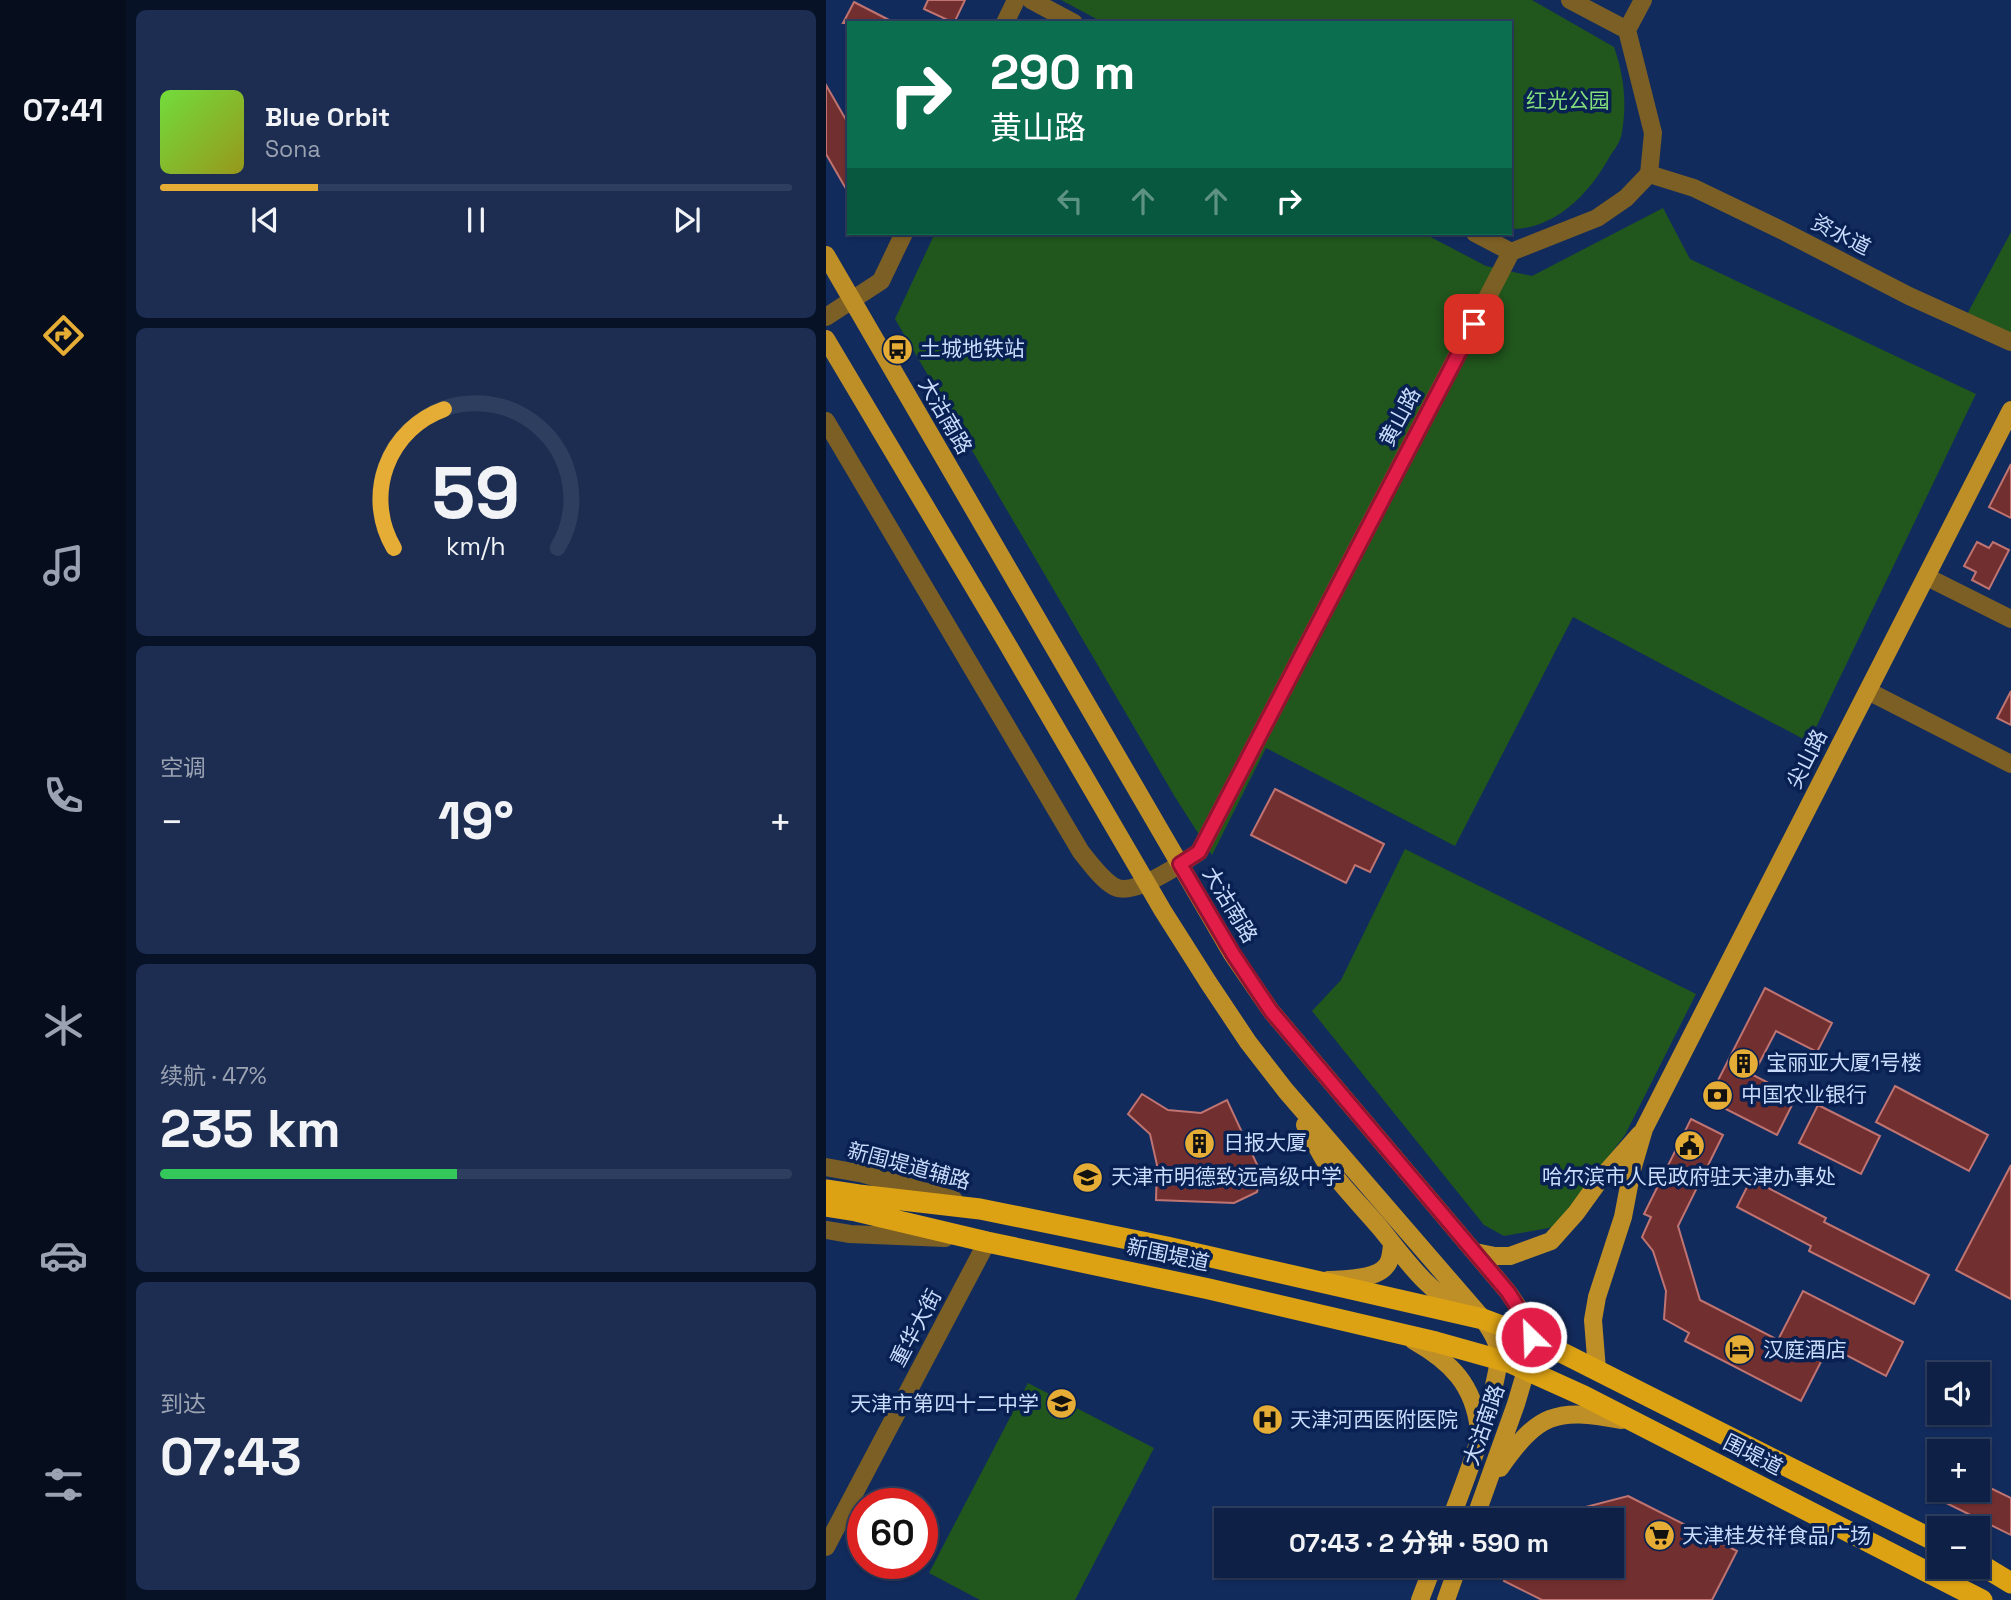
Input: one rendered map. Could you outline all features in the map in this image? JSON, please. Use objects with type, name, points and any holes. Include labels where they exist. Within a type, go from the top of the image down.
[{"type":"highway","name":"新围堤道","points":[[826,1190],[857,1203],[981,1240],[1209,1289],[1499,1360]]},
{"type":"highway","name":"新围堤道","points":[[826,1206],[857,1203],[980,1209],[1167,1247],[1483,1319]]},
{"type":"highway","name":"围堤道","points":[[1483,1319],[1531,1337],[1927,1537]]},
{"type":"highway","name":"围堤道","points":[[1499,1360],[1526,1370],[1635,1422],[1982,1600]]},
{"type":"highway","points":[[1990,1570],[2011,1583]]},
{"type":"main road","name":"大沽南路","points":[[826,255],[1238,963],[1271,1011],[1475,1251],[1520,1310],[1531,1337],[1526,1370],[1479,1508]]},
{"type":"main road","name":"大沽南路","points":[[826,339],[1146,882],[1248,1042],[1286,1091],[1483,1319],[1495,1338],[1499,1360],[1480,1441],[1455,1508]]},
{"type":"main road","name":"尖山路","points":[[1597,1370],[1593,1320],[1597,1297],[1623,1217],[1632,1170],[1644,1129],[2011,410]]},
{"type":"main road","points":[[1286,1091],[1333,1174],[1392,1245],[1431,1288],[1449,1303],[1483,1319]]},
{"type":"main road","name":"尖山路","points":[[1475,1251],[1494,1256],[1510,1256],[1551,1241],[1644,1129]]},
{"type":"main road","points":[[1314,1281],[1375,1274],[1386,1267],[1392,1245]]},
{"type":"main road","points":[[1405,1335],[1435,1353],[1458,1374],[1475,1407],[1480,1441]]},
{"type":"main road","points":[[1487,1485],[1528,1432],[1552,1418],[1575,1413],[1635,1422]]},
{"type":"main road","points":[[1420,1600],[1428,1578]]},
{"type":"main road","points":[[1446,1600],[1454,1578]]},
{"type":"street","points":[[1006,21],[1016,0]]},
{"type":"street","points":[[1031,0],[1070,21]]},
{"type":"street","points":[[1570,0],[1627,30]]},
{"type":"street","points":[[1479,235],[1511,252],[1597,218],[1626,198],[1648,174],[1653,134],[1627,30],[1643,0]]},
{"type":"street","name":"资水道","points":[[1648,174],[1694,188],[1909,296],[2011,342]]},
{"type":"street","points":[[826,317],[881,281],[903,235]]},
{"type":"street","name":"黄山路","points":[[1146,882],[1199,852],[1511,252]]},
{"type":"street","points":[[826,421],[1081,852],[1114,886],[1124,890],[1146,882]]},
{"type":"street","points":[[1927,577],[2011,619]]},
{"type":"street","points":[[1868,691],[2011,764]]},
{"type":"street","name":"新围堤道辅路","points":[[826,1167],[886,1180],[980,1209]]},
{"type":"street","points":[[826,1230],[850,1234],[981,1240]]},
{"type":"street","name":"重华大街","points":[[826,1547],[981,1240]]},
{"type":"green space","name":"红光公园","points":[[1061,0],[1532,0],[1614,47],[1624,89],[1621,135],[1602,170],[1569,207],[1542,223],[1512,229],[1512,21],[1100,21]]},
{"type":"green space","points":[[1663,208],[1690,259],[1976,394],[1809,742],[1573,617],[1455,846],[1266,748],[1212,855],[1175,797],[895,319],[934,235],[1427,235],[1486,266],[1532,276]]},
{"type":"green space","points":[[2011,232],[2011,338],[1965,318]]},
{"type":"green space","points":[[1405,849],[1696,994],[1625,1135],[1554,1227],[1504,1236],[1484,1225],[1312,1011],[1341,980]]},
{"type":"green space","points":[[1028,1383],[1154,1448],[1075,1600],[980,1600],[938,1578],[938,1556]]},
{"type":"building","points":[[928,0],[965,0],[955,21],[924,9]]},
{"type":"building","points":[[854,2],[891,21],[847,21],[843,23]]},
{"type":"building","points":[[826,85],[847,122],[847,191],[826,154]]},
{"type":"building","points":[[2011,464],[2011,518],[1989,507]]},
{"type":"building","points":[[1977,542],[1989,548],[1993,542],[2009,550],[1989,589],[1972,580],[1976,572],[1964,566]]},
{"type":"building","points":[[2011,691],[2011,725],[1997,718]]},
{"type":"building","points":[[1275,789],[1384,844],[1370,872],[1355,865],[1346,883],[1251,835]]},
{"type":"building","name":"宝丽亚大厦1号楼","points":[[1765,988],[1832,1023],[1817,1052],[1776,1031],[1753,1075],[1796,1097],[1777,1135],[1708,1100]]},
{"type":"building","points":[[1895,1086],[1988,1135],[1969,1171],[1876,1122]]},
{"type":"building","name":"日报大厦","points":[[1142,1094],[1168,1110],[1201,1113],[1227,1100],[1261,1173],[1257,1192],[1234,1203],[1156,1200],[1157,1165],[1150,1134],[1128,1114]]},
{"type":"building","points":[[1818,1105],[1880,1136],[1861,1174],[1799,1143]]},
{"type":"building","points":[[1691,1119],[1723,1135],[1678,1226],[1700,1300],[1778,1340],[1803,1291],[1903,1342],[1886,1376],[1829,1346],[1801,1401],[1685,1341],[1689,1333],[1664,1319],[1666,1291],[1653,1251],[1642,1237],[1651,1217],[1644,1214]]},
{"type":"building","points":[[2011,1165],[2011,1299],[1956,1270]]},
{"type":"building","points":[[1751,1179],[1826,1218],[1824,1222],[1929,1275],[1914,1304],[1809,1251],[1811,1246],[1737,1207]]},
{"type":"building","points":[[1990,1488],[2011,1498],[2011,1535],[1990,1525],[1990,1516],[1972,1516],[1944,1502],[1990,1502]]},
{"type":"building","name":"天津桂发祥食品广场","points":[[1628,1496],[1737,1551],[1712,1600],[1542,1600],[1504,1581],[1505,1578],[1624,1578],[1624,1508],[1582,1508]]},
{"type":"place","name":"土城地铁站","points":[[897,349]]},
{"type":"place","name":"宝丽亚大厦1号楼","points":[[1743,1063]]},
{"type":"place","name":"中国农业银行","points":[[1718,1095]]},
{"type":"place","name":"日报大厦","points":[[1200,1143]]},
{"type":"place","name":"哈尔滨市人民政府驻天津办事处","points":[[1689,1145]]},
{"type":"place","name":"天津市明德致远高级中学","points":[[1088,1177]]},
{"type":"place","name":"汉庭酒店","points":[[1740,1350]]},
{"type":"place","name":"天津市第四十二中学","points":[[1062,1404]]},
{"type":"place","name":"天津河西医附医院","points":[[1267,1420]]},
{"type":"place","name":"天津桂发祥食品广场","points":[[1659,1536]]},
{"type":"route","points":[[1474,324],[1199,852],[1180,864],[1250,982],[1271,1011],[1508,1292],[1525,1319],[1531,1337]]}]
